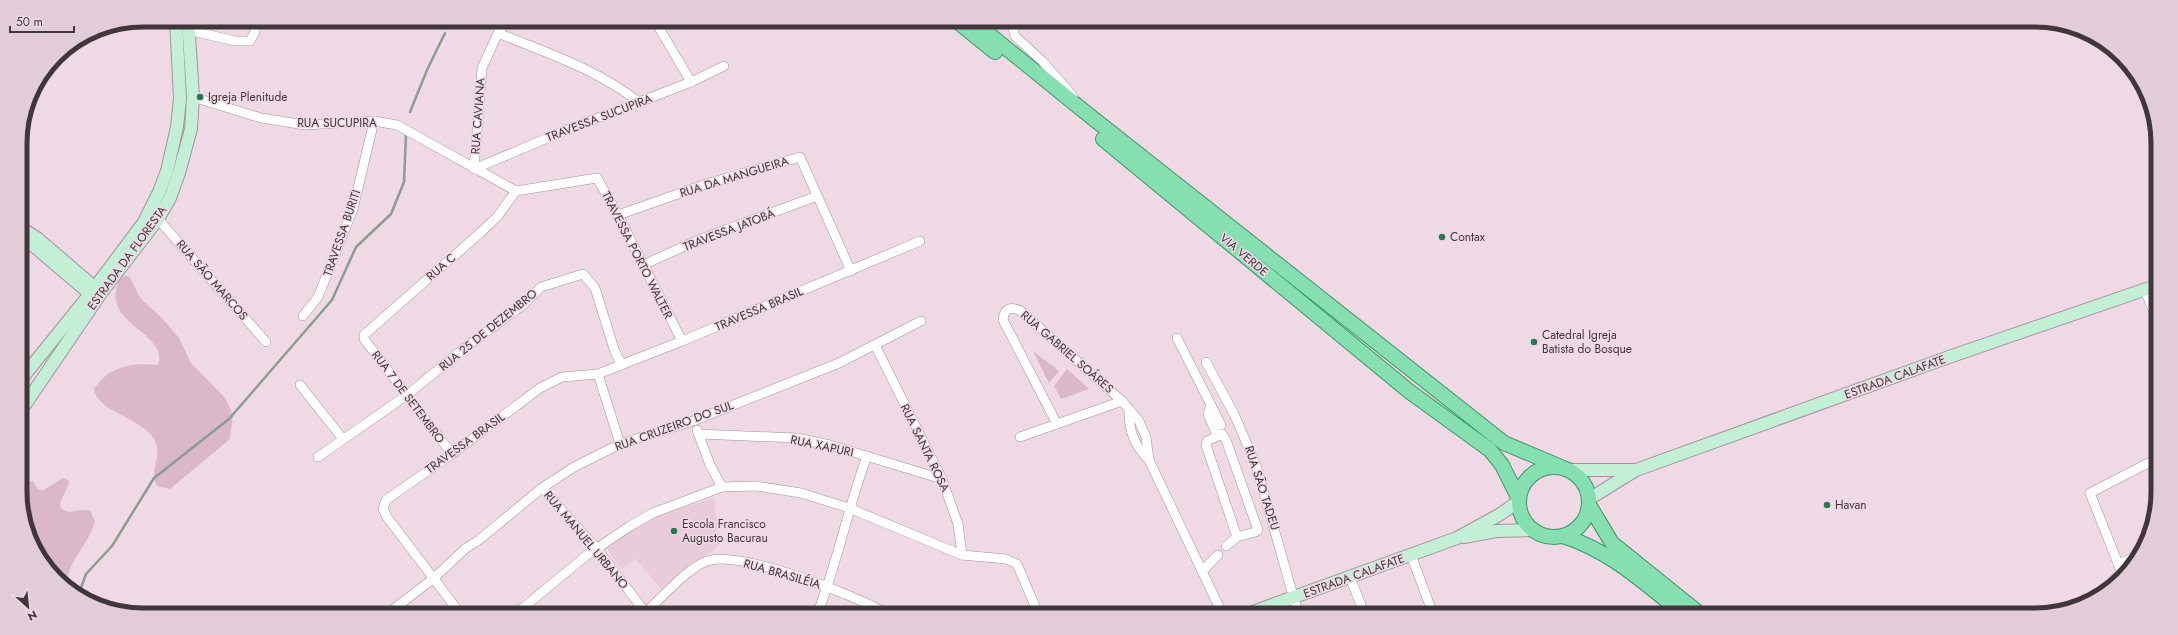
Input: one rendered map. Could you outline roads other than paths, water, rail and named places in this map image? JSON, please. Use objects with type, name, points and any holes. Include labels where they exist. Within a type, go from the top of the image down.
[{"type":"main road","name":"VIA VERDE","points":[[964,27],[1080,120],[1410,392],[1490,450],[1502,465],[1518,499]]},
{"type":"main road","name":"VIA VERDE","points":[[980,27],[1085,112],[1504,443],[1565,469]]},
{"type":"main road","points":[[1676,608],[1625,562],[1606,535],[1589,502],[1583,482],[1565,469],[1549,467],[1538,470],[1528,477],[1522,486],[1518,499],[1522,517],[1532,530],[1547,536],[1563,536],[1625,562],[1691,608]]},
{"type":"main road","points":[[1563,536],[1573,531],[1581,524],[1586,515],[1589,502]]},
{"type":"street","name":"ESTRADA DA FLORESTA","points":[[27,401],[96,293],[144,222],[159,192],[167,171],[177,127],[180,99],[176,27]]},
{"type":"street","name":"ESTRADA DA FLORESTA","points":[[27,372],[158,220],[170,198],[180,173],[191,129],[193,98],[188,27]]},
{"type":"street","points":[[194,27],[235,41],[250,41],[255,32],[255,27]]},
{"type":"street","name":"RUA CAVIANA","points":[[474,169],[482,68],[502,27]]},
{"type":"street","points":[[659,27],[691,82]]},
{"type":"street","name":"VIA VERDE","points":[[1012,27],[1015,36],[1044,62],[1085,112]]},
{"type":"street","points":[[498,33],[577,65],[618,86],[640,103]]},
{"type":"street","name":"TRAVESSA SUCUPIRA","points":[[474,169],[564,130],[640,103],[691,82],[724,66]]},
{"type":"street","name":"RUA SUCUPIRA","points":[[193,98],[261,118],[305,124],[374,121],[398,126],[516,191]]},
{"type":"street","name":"TRAVESSA BURITI","points":[[303,316],[318,297],[353,209],[374,121]]},
{"type":"street","name":"RUA DA MANGUEIRA","points":[[618,215],[709,182],[800,157],[851,271]]},
{"type":"street","name":"TRAVESSA PORTO WALTER","points":[[516,191],[597,178],[618,215],[642,265],[682,341]]},
{"type":"street","name":"RUA C","points":[[364,339],[366,331],[486,228],[497,217],[516,191]]},
{"type":"street","name":"TRAVESSA JATOBÁ","points":[[642,265],[698,240],[817,196]]},
{"type":"street","name":"RUA SÃO MARCOS","points":[[158,220],[266,342]]},
{"type":"street","points":[[27,232],[37,238],[96,293]]},
{"type":"street","name":"TRAVESSA BRASIL","points":[[434,578],[387,518],[383,509],[386,500],[452,454],[540,388],[562,377],[598,374],[682,341],[920,241]]},
{"type":"street","points":[[27,242],[96,293]]},
{"type":"street","name":"RUA 25 DE DEZEMBRO","points":[[318,457],[407,395],[462,350],[524,304],[541,287],[583,274],[595,288],[615,352],[622,364]]},
{"type":"street","name":"ESTRADA CALAFATE","points":[[1589,502],[1636,470],[1949,357],[2150,288]]},
{"type":"street","name":"RUA GABRIEL SOÁRES","points":[[1057,424],[1003,320],[1003,314],[1007,309],[1014,308],[1021,311],[1122,401],[1129,412],[1139,421],[1146,437],[1149,460]]},
{"type":"street","name":"RUA CRUZEIRO DO SUL","points":[[396,608],[434,578],[466,548],[480,540],[542,488],[574,467],[620,444],[693,421],[839,362],[875,346],[921,321]]},
{"type":"street","points":[[1178,338],[1221,425]]},
{"type":"street","name":"RUA 7 DE SETEMBRO","points":[[364,339],[452,454]]},
{"type":"street","name":"RUA SANTA ROSA","points":[[875,346],[942,479],[958,524],[962,555]]},
{"type":"street","name":"RUA SÃO TADEU","points":[[1206,362],[1234,414],[1256,465],[1294,597]]},
{"type":"street","points":[[598,374],[620,444]]},
{"type":"street","points":[[300,386],[343,439]]},
{"type":"street","points":[[1020,437],[1122,401]]},
{"type":"street","points":[[1211,405],[1208,414],[1217,436]]},
{"type":"street","name":"RUA GABRIEL SOÁRES","points":[[1129,412],[1129,427],[1134,442],[1149,460],[1220,608]]},
{"type":"street","points":[[693,421],[710,465],[722,487]]},
{"type":"street","name":"RUA XAPURI","points":[[698,434],[797,438],[830,444],[942,479]]},
{"type":"street","points":[[1226,546],[1237,537],[1258,530],[1226,440],[1222,434],[1208,441],[1206,445],[1237,537]]},
{"type":"street","points":[[820,608],[828,588],[849,508],[867,456]]},
{"type":"street","points":[[2120,571],[2090,493],[2151,462]]},
{"type":"street","name":"ESTRADA CALAFATE","points":[[1565,469],[1636,470]]},
{"type":"street","points":[[523,608],[596,549],[649,514],[722,487],[756,486],[801,493],[849,508],[962,555],[974,558],[1006,559],[1017,564],[1036,608]]},
{"type":"street","name":"RUA MANUEL URBANO","points":[[542,488],[596,549],[642,608]]},
{"type":"street","name":"ESTRADA CALAFATE","points":[[1264,608],[1457,538],[1499,515],[1518,499]]},
{"type":"street","name":"ESTRADA CALAFATE","points":[[1457,538],[1496,531],[1532,530]]},
{"type":"street","points":[[1202,570],[1218,555]]},
{"type":"street","points":[[1411,555],[1431,608]]},
{"type":"street","name":"RUA BRASILÉIA","points":[[649,608],[694,568],[718,558],[761,566],[828,588],[875,608]]},
{"type":"street","points":[[2118,564],[2129,560]]},
{"type":"street","points":[[1350,577],[1362,608]]},
{"type":"street","points":[[434,578],[456,608]]},
{"type":"street","points":[[1294,597],[1297,608]]},
{"type":"waterway","points":[[410,112],[427,70],[445,33]]},
{"type":"waterway","points":[[81,589],[86,574],[112,546],[154,478],[229,419],[332,300],[356,247],[391,214],[404,182],[406,134]]},
{"type":"place","name":"Igreja Plenitude","points":[[200,97]]},
{"type":"place","name":"Contax","points":[[1442,237]]},
{"type":"place","name":"Catedral Igreja Batista do Bosque","points":[[1534,342]]},
{"type":"place","name":"Havan","points":[[1827,505]]},
{"type":"place","name":"Escola Francisco Augusto Bacurau","points":[[674,531]]}]
